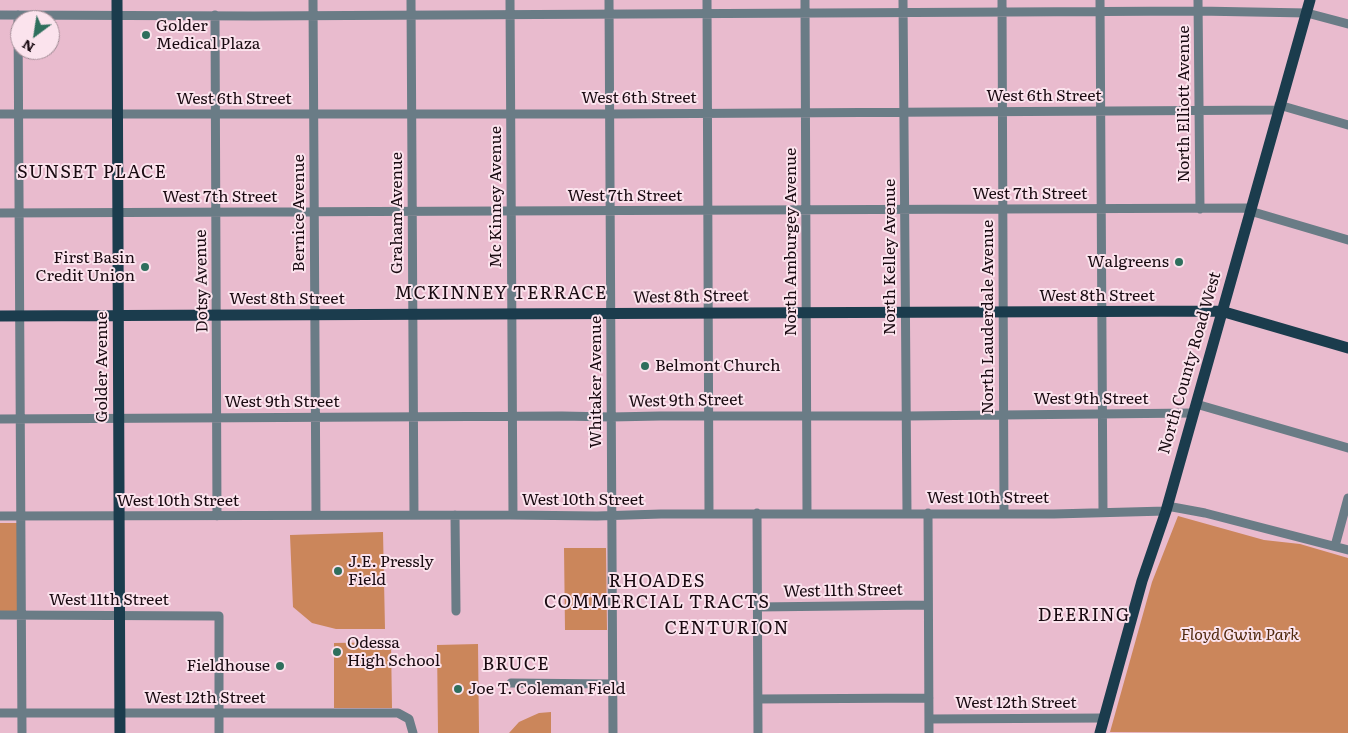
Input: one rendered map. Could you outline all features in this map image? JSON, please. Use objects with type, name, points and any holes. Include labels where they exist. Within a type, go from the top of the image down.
[{"type":"main road","name":"Golder Avenue","points":[[117,0],[120,733]]},
{"type":"main road","name":"North County Road West","points":[[1100,733],[1142,581],[1166,509],[1310,0]]},
{"type":"main road","name":"West 8th Street","points":[[0,316],[1221,311],[1348,348]]},
{"type":"street","name":"Bernice Avenue","points":[[314,0],[316,515]]},
{"type":"street","name":"Graham Avenue","points":[[412,0],[414,515]]},
{"type":"street","name":"Mc Kinney Avenue","points":[[510,0],[513,515]]},
{"type":"street","name":"Whitaker Avenue","points":[[609,0],[613,733]]},
{"type":"street","points":[[706,0],[709,514]]},
{"type":"street","name":"North Amburgey Avenue","points":[[805,0],[807,513]]},
{"type":"street","name":"North Kelley Avenue","points":[[903,0],[907,513]]},
{"type":"street","name":"North Lauderdale Avenue","points":[[1002,0],[1004,514]]},
{"type":"street","points":[[1100,0],[1103,512]]},
{"type":"street","name":"North Elliott Avenue","points":[[1198,0],[1200,208]]},
{"type":"street","points":[[60,15],[609,15],[1198,11],[1307,13],[1348,24]]},
{"type":"street","name":"Dotsy Avenue","points":[[215,15],[217,516]]},
{"type":"street","points":[[18,60],[22,733]]},
{"type":"street","name":"West 6th Street","points":[[0,114],[610,114],[1199,110],[1279,107],[1348,125]]},
{"type":"street","name":"West 7th Street","points":[[0,213],[610,212],[1200,208],[1250,210],[1348,240]]},
{"type":"street","name":"West 9th Street","points":[[0,419],[512,416],[611,418],[709,415],[907,416],[1102,414],[1194,408],[1348,448]]},
{"type":"street","points":[[1335,546],[1348,498]]},
{"type":"street","name":"West 10th Street","points":[[0,516],[1004,514],[1166,509],[1205,513],[1348,550]]},
{"type":"street","points":[[757,513],[758,733]]},
{"type":"street","points":[[928,513],[929,733]]},
{"type":"street","points":[[455,515],[456,611]]},
{"type":"street","name":"West 11th Street","points":[[757,607],[928,605]]},
{"type":"street","name":"West 11th Street","points":[[0,615],[219,616],[219,712]]},
{"type":"street","points":[[511,683],[614,684]]},
{"type":"street","points":[[758,699],[928,698]]},
{"type":"street","name":"West 12th Street","points":[[0,712],[398,713],[409,720],[413,733]]},
{"type":"street","points":[[219,712],[220,733]]},
{"type":"street","name":"West 12th Street","points":[[929,719],[1104,718]]},
{"type":"green space","name":"Floyd Gwin Park","points":[[1178,516],[1264,540],[1300,544],[1348,558],[1348,733],[1110,732],[1152,582]]},
{"type":"green space","points":[[0,523],[17,523],[17,612],[0,613]]},
{"type":"green space","name":"J.E. Pressly Field","points":[[383,532],[385,629],[336,629],[312,623],[293,607],[290,535]]},
{"type":"green space","points":[[564,548],[606,548],[607,630],[565,630]]},
{"type":"green space","points":[[391,642],[392,708],[334,708],[334,643]]},
{"type":"green space","name":"Joe T. Coleman Field","points":[[478,644],[479,733],[438,733],[437,645]]},
{"type":"green space","points":[[551,712],[551,733],[509,733],[519,722],[539,713]]},
{"type":"place","name":"Golder Medical Plaza","points":[[146,35]]},
{"type":"place","name":"Walgreens","points":[[1179,262]]},
{"type":"place","name":"First Basin Credit Union","points":[[145,267]]},
{"type":"place","name":"Belmont Church","points":[[645,366]]},
{"type":"place","name":"J.E. Pressly Field","points":[[338,571]]},
{"type":"place","name":"Odessa High School","points":[[337,652]]},
{"type":"place","name":"Fieldhouse","points":[[280,666]]},
{"type":"place","name":"Joe T. Coleman Field","points":[[458,689]]},
{"type":"district","name":"SUNSET PLACE","points":[[92,173]]},
{"type":"district","name":"MCKINNEY TERRACE","points":[[501,294]]},
{"type":"district","name":"RHOADES COMMERCIAL TRACTS","points":[[657,592]]},
{"type":"district","name":"DEERING","points":[[1084,616]]},
{"type":"district","name":"CENTURION","points":[[727,629]]},
{"type":"district","name":"BRUCE","points":[[516,665]]}]
